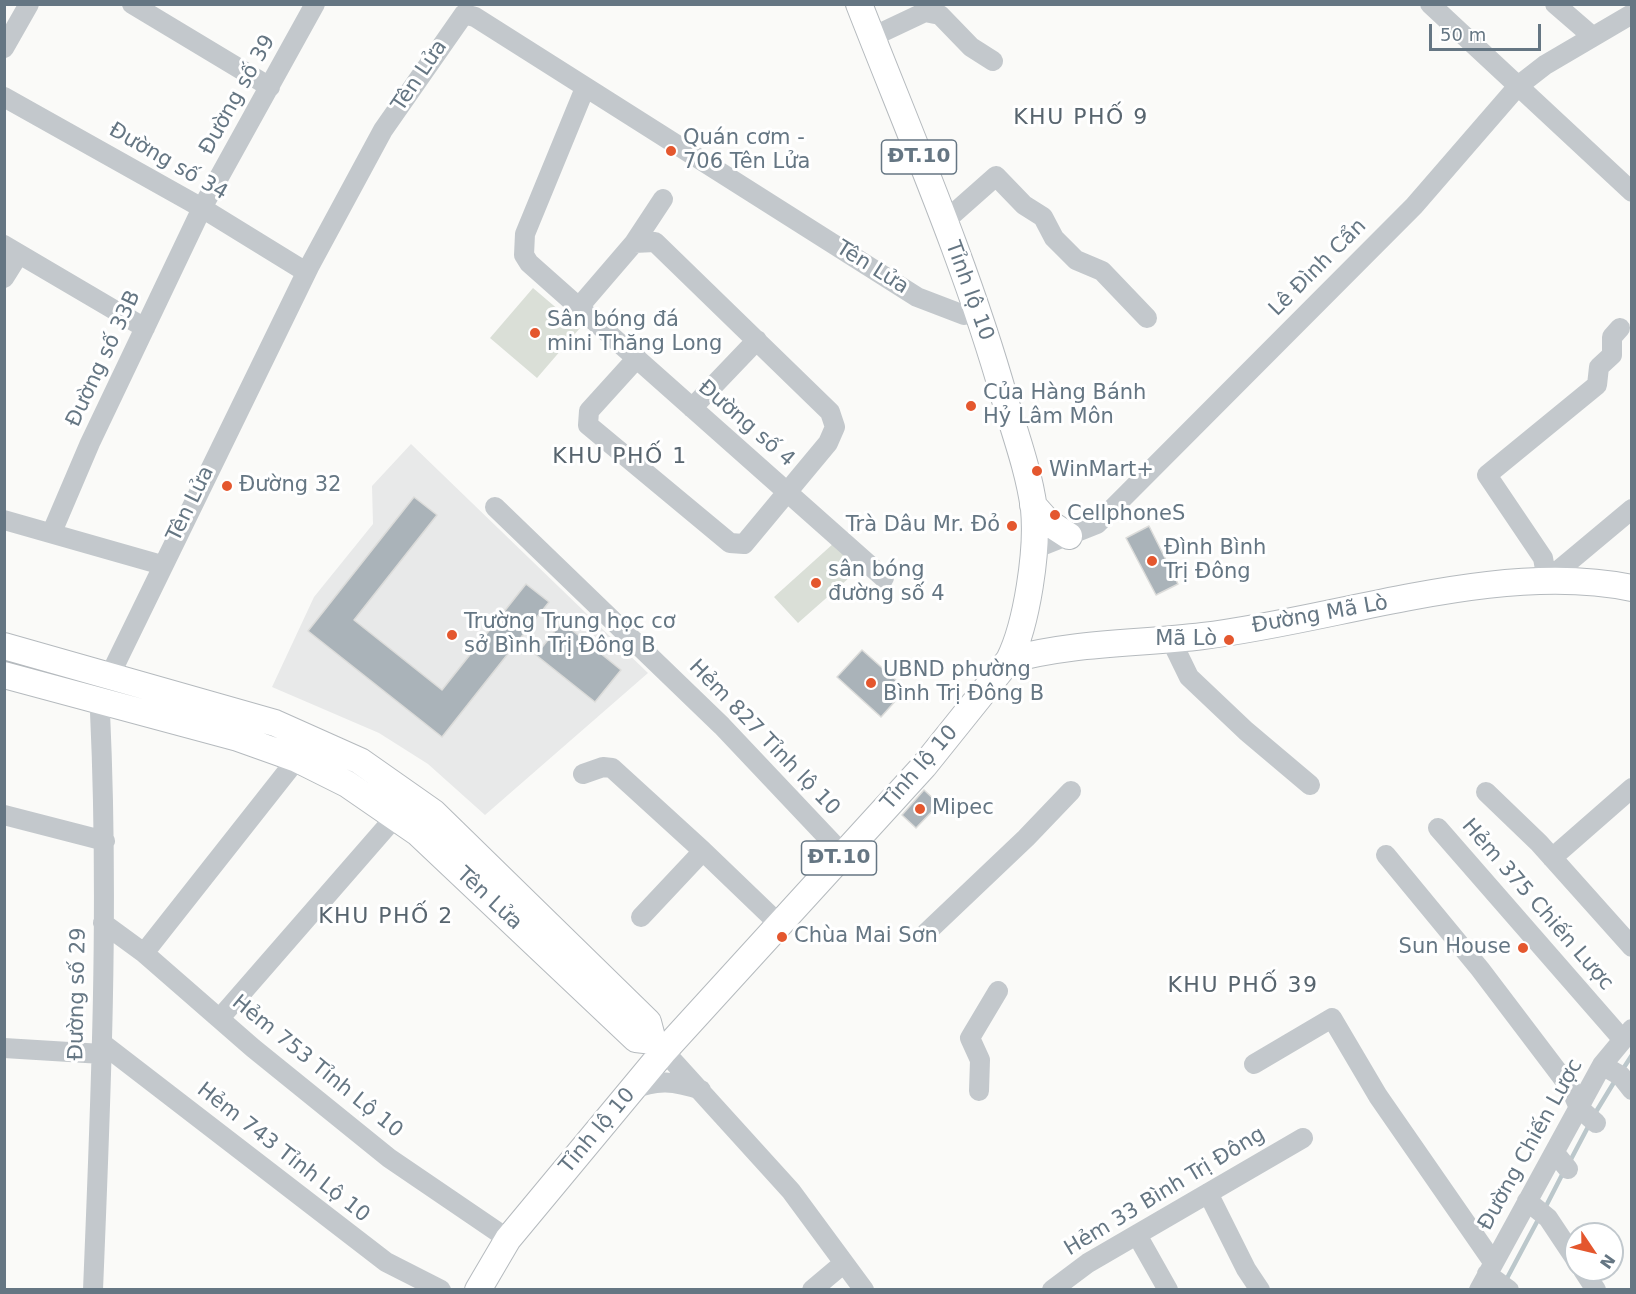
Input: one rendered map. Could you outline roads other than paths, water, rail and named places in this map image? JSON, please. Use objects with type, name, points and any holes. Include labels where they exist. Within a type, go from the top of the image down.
[{"type":"main road","name":"Tỉnh lộ 10","points":[[478,1290],[508,1239],[632,1090],[658,1046],[779,924],[939,749],[1010,660],[1021,632],[1034,549],[1033,505],[993,354],[859,4]]},
{"type":"main road","points":[[1033,505],[1049,523],[1069,536]]},
{"type":"main road","name":"Đường Mã Lò","points":[[1010,660],[1047,650],[1203,636],[1446,591],[1547,580],[1632,588]]},
{"type":"main road","name":"Tên Lửa","points":[[4,646],[275,723],[332,747],[386,777],[434,813],[648,1022],[658,1046]]},
{"type":"main road","name":"Tên Lửa","points":[[4,675],[238,738],[297,759],[347,784],[418,833],[636,1039],[658,1046]]},
{"type":"main road","points":[[102,700],[110,675]]},
{"type":"street","points":[[4,48],[29,4]]},
{"type":"street","points":[[132,4],[270,87]]},
{"type":"street","name":"Đường số 39","points":[[202,208],[315,4]]},
{"type":"street","points":[[1430,4],[1632,192]]},
{"type":"street","points":[[1555,4],[1592,36]]},
{"type":"street","name":"Tên Lửa","points":[[110,675],[306,272],[383,130],[462,9],[917,297],[964,315],[976,310]]},
{"type":"street","points":[[872,37],[925,12],[933,12],[940,15],[971,47],[993,61]]},
{"type":"street","name":"Lê Đình Cẩn","points":[[1034,549],[1097,524],[1414,206],[1518,86],[1545,64],[1592,36],[1629,21]]},
{"type":"street","name":"Đường số 4","points":[[585,88],[525,234],[523,244],[529,263],[884,578]]},
{"type":"street","name":"Đường số 34","points":[[4,97],[202,208],[306,272]]},
{"type":"street","points":[[944,222],[996,176],[1024,205],[1043,217],[1054,238],[1076,260],[1102,271],[1147,318]]},
{"type":"street","points":[[579,307],[634,243],[663,200]]},
{"type":"street","name":"Đường số 33B","points":[[52,532],[90,443],[202,208]]},
{"type":"street","points":[[634,243],[648,240],[660,246],[835,419],[833,435],[789,493],[748,540],[735,545],[588,425],[589,411],[637,358]]},
{"type":"street","points":[[4,278],[12,250],[145,328]]},
{"type":"street","points":[[1620,328],[1612,337],[1612,355],[1599,367],[1597,385],[1487,476],[1543,558],[1547,580],[1632,509]]},
{"type":"street","points":[[692,408],[757,340]]},
{"type":"street","name":"Hẻm 827 Tỉnh lộ 10","points":[[495,507],[722,726],[843,854]]},
{"type":"street","points":[[4,520],[162,565]]},
{"type":"street","points":[[1170,638],[1189,677],[1246,732],[1310,786]]},
{"type":"street","name":"Đường số 29","points":[[93,1290],[102,1049],[105,841],[100,712],[102,700]]},
{"type":"street","points":[[144,953],[297,759]]},
{"type":"street","points":[[583,774],[603,766],[612,768],[779,924]]},
{"type":"street","points":[[1552,858],[1632,788]]},
{"type":"street","points":[[926,933],[1026,838],[1071,791]]},
{"type":"street","points":[[1486,792],[1552,858],[1632,947]]},
{"type":"street","points":[[4,815],[105,841]]},
{"type":"street","points":[[220,1018],[396,816]]},
{"type":"street","name":"Hẻm 375 Chiến Lược","points":[[1438,828],[1627,1035]]},
{"type":"street","points":[[641,916],[703,851]]},
{"type":"street","points":[[1386,855],[1487,978],[1571,1089],[1587,1115]]},
{"type":"street","name":"Hẻm 753 Tỉnh Lộ 10","points":[[103,923],[144,953],[253,1048],[389,1158],[508,1239]]},
{"type":"street","points":[[979,1091],[980,1060],[970,1038],[998,991]]},
{"type":"street","points":[[1254,1064],[1332,1018],[1487,1275],[1508,1288]]},
{"type":"street","name":"Đường Chiến Lược","points":[[1487,1275],[1537,1209],[1561,1160],[1587,1115],[1616,1075],[1627,1035]]},
{"type":"street","points":[[658,1046],[703,1091],[791,1191],[864,1290]]},
{"type":"street","points":[[4,1048],[102,1049]]},
{"type":"street","name":"Hẻm 743 Tỉnh Lộ 10","points":[[102,1049],[386,1262],[441,1290]]},
{"type":"street","points":[[632,1090],[649,1082],[666,1081],[703,1091]]},
{"type":"street","name":"Hẻm 33 Bình Trị Đông","points":[[1052,1290],[1088,1263],[1303,1138]]},
{"type":"street","points":[[1208,1193],[1246,1269],[1260,1290]]},
{"type":"street","points":[[1537,1209],[1564,1244]]},
{"type":"street","points":[[1137,1235],[1168,1290]]},
{"type":"street","points":[[812,1290],[844,1263]]},
{"type":"waterway","points":[[1621,1072],[1632,1055]]},
{"type":"waterway","points":[[1594,1115],[1616,1079]]},
{"type":"waterway","points":[[1569,1163],[1589,1125]]},
{"type":"waterway","points":[[1545,1208],[1563,1173]]},
{"type":"waterway","points":[[1505,1282],[1539,1218]]},
{"type":"place","name":"Quán cơm - 706 Tên Lửa","points":[[671,151]]},
{"type":"place","name":"Sân bóng đá mini Thăng Long","points":[[535,333]]},
{"type":"place","name":"Của Hàng Bánh Hỷ Lâm Môn","points":[[971,406]]},
{"type":"place","name":"WinMart+","points":[[1037,471]]},
{"type":"place","name":"Đường 32","points":[[227,486]]},
{"type":"place","name":"CellphoneS","points":[[1055,515]]},
{"type":"place","name":"Trà Dâu Mr. Đỏ","points":[[1012,526]]},
{"type":"place","name":"Đình Bình Trị Đông","points":[[1152,561]]},
{"type":"place","name":"sân bóng đường số 4","points":[[816,583]]},
{"type":"place","name":"Trường Trung học cơ sở Bình Trị Đông B","points":[[452,635]]},
{"type":"place","name":"Mã Lò","points":[[1229,640]]},
{"type":"place","name":"UBND phường Bình Trị Đông B","points":[[871,683]]},
{"type":"place","name":"Mipec","points":[[920,809]]},
{"type":"place","name":"Chùa Mai Sơn","points":[[782,937]]},
{"type":"place","name":"Sun House","points":[[1523,948]]},
{"type":"district","name":"KHU PHỐ 9","points":[[1081,118]]},
{"type":"district","name":"KHU PHỐ 1","points":[[620,457]]},
{"type":"district","name":"KHU PHỐ 2","points":[[386,917]]},
{"type":"district","name":"KHU PHỐ 39","points":[[1243,986]]}]
